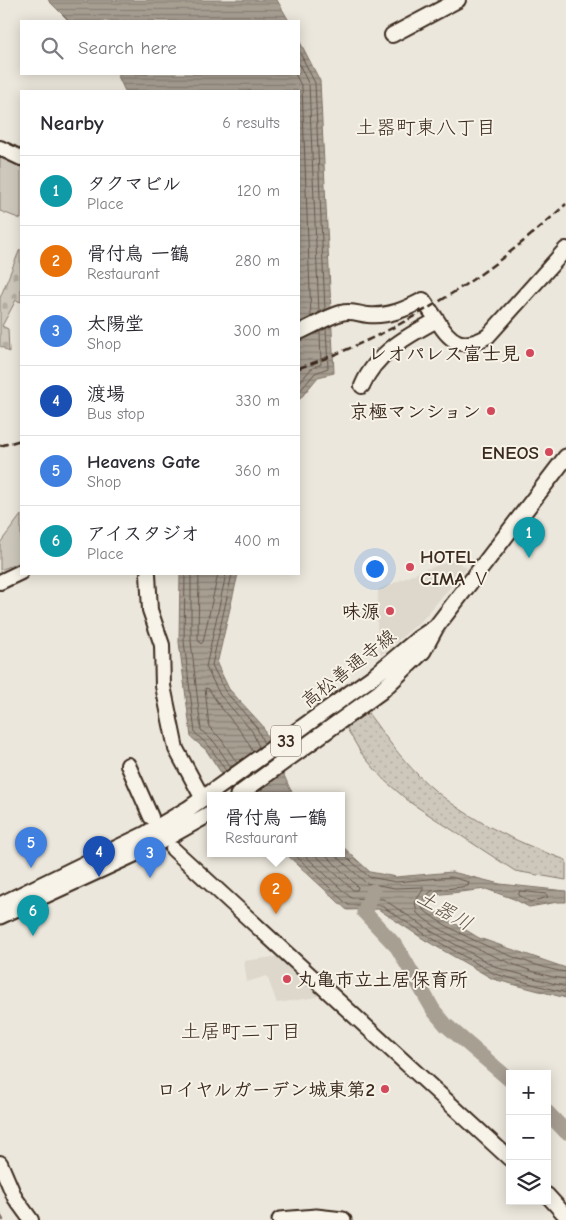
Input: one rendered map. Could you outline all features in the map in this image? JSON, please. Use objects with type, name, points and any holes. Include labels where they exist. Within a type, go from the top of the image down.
[{"type":"main road","name":"高松善通寺線","points":[[242,792],[373,697],[423,651],[436,627],[566,457]]},
{"type":"main road","name":"高松善通寺線","points":[[214,792],[361,686],[436,627]]},
{"type":"main road","name":"高松善通寺線","points":[[0,905],[146,834],[207,797]]},
{"type":"main road","points":[[0,916],[146,849],[207,816]]},
{"type":"main road","points":[[280,1220],[316,1217],[343,1220]]},
{"type":"street","points":[[392,35],[458,0]]},
{"type":"street","points":[[0,148],[20,158]]},
{"type":"street","points":[[300,332],[342,313],[354,311],[368,315],[384,315],[396,313],[423,300],[443,331],[457,342],[475,343],[488,336],[566,248]]},
{"type":"street","points":[[362,386],[374,363],[382,355],[437,320]]},
{"type":"street","points":[[0,582],[20,572]]},
{"type":"street","points":[[148,575],[150,610],[162,645],[163,686],[176,749],[207,797]]},
{"type":"street","points":[[128,765],[151,817]]},
{"type":"street","points":[[173,849],[506,1155]]},
{"type":"street","points":[[0,1163],[15,1198],[31,1220]]},
{"type":"street","points":[[551,1199],[566,1216]]},
{"type":"shaded area","points":[[455,560],[467,568],[422,620],[381,655],[377,627],[378,590],[426,569]]},
{"type":"shaded area","name":"丸亀市立土居保育所","points":[[281,956],[320,992],[317,997],[277,1003],[267,976],[247,982],[244,961]]},
{"type":"green space","points":[[0,155],[20,165],[20,219],[0,211]]},
{"type":"green space","points":[[20,249],[20,302],[16,300],[2,326],[8,329],[9,352],[0,346],[0,298]]},
{"type":"green space","points":[[20,516],[20,562],[0,570],[0,543]]},
{"type":"green space","points":[[368,713],[405,761],[434,790],[488,826],[527,845],[566,860],[566,880],[515,871],[411,803],[384,780],[361,753],[346,727]]},
{"type":"water","points":[[48,0],[277,0],[288,20],[68,20]]},
{"type":"water","points":[[300,42],[320,81],[334,373],[318,377],[300,399],[300,90],[125,90],[117,75],[300,75]]},
{"type":"water","points":[[180,575],[238,575],[217,664],[229,689],[262,725],[292,792],[234,792],[206,750],[191,737],[179,642]]},
{"type":"water","points":[[345,849],[370,872],[396,877],[452,872],[500,884],[566,891],[566,902],[529,907],[514,899],[486,889],[434,895],[425,905],[479,938],[566,968],[566,998],[493,979],[425,940],[378,909],[347,910],[289,857],[345,857]]},
{"type":"waterway","points":[[373,891],[364,912],[397,947],[434,1011],[446,1025],[506,1077]]},
{"type":"waterway","points":[[550,1115],[566,1132]]},
{"type":"waterway","points":[[0,1215],[3,1220]]},
{"type":"railway","points":[[300,368],[372,338],[441,300],[506,256],[566,204]]},
{"type":"railway","points":[[0,446],[20,440]]},
{"type":"place","name":"レオパレス富士見","points":[[530,353]]},
{"type":"place","name":"京極マンション","points":[[491,411]]},
{"type":"place","name":"ENEOS","points":[[549,452]]},
{"type":"place","name":"タクマビル","points":[[529,558]]},
{"type":"place","name":"HOTEL CIMA Ⅴ","points":[[410,567]]},
{"type":"place","name":"味源","points":[[390,611]]},
{"type":"place","name":"Heavens Gate","points":[[31,868]]},
{"type":"place","name":"渡場","points":[[99,877]]},
{"type":"place","name":"太陽堂","points":[[150,878]]},
{"type":"place","name":"骨付鳥 一鶴","points":[[276,914]]},
{"type":"place","name":"アイスタジオ","points":[[33,936]]},
{"type":"place","name":"丸亀市立土居保育所","points":[[287,979]]},
{"type":"place","name":"ロイヤルガーデン城東第2","points":[[385,1089]]},
{"type":"district","name":"土器町東八丁目","points":[[426,127]]},
{"type":"district","name":"土居町二丁目","points":[[241,1031]]},
{"type":"water label","name":"土器川","points":[[445,910]]}]
